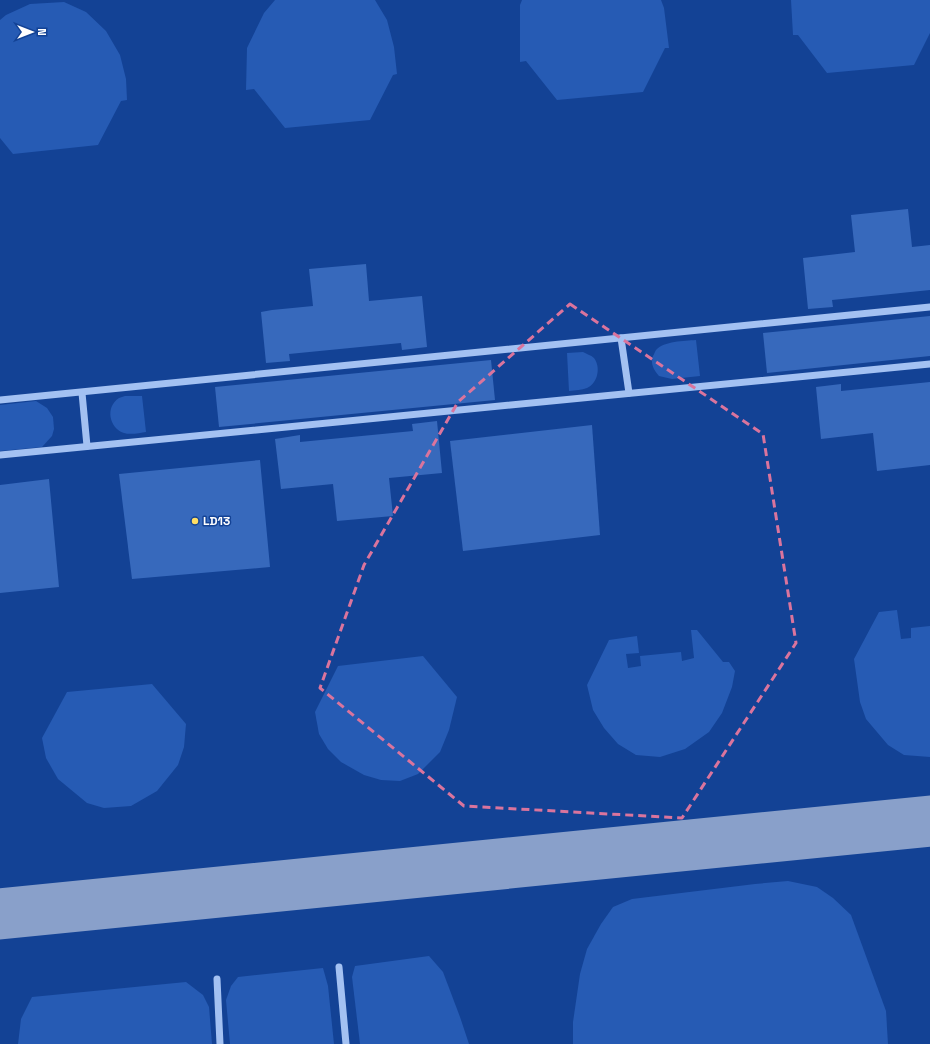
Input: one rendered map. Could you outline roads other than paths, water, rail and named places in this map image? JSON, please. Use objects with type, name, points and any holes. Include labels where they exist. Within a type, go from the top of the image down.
[{"type":"lane","points":[[0,400],[930,307]]},
{"type":"lane","points":[[621,338],[629,393]]},
{"type":"lane","points":[[0,455],[930,364]]},
{"type":"lane","points":[[82,393],[87,446]]},
{"type":"lane","points":[[339,967],[346,1044]]},
{"type":"lane","points":[[216,979],[220,1044]]},
{"type":"place","name":"LD13","points":[[195,521]]}]
